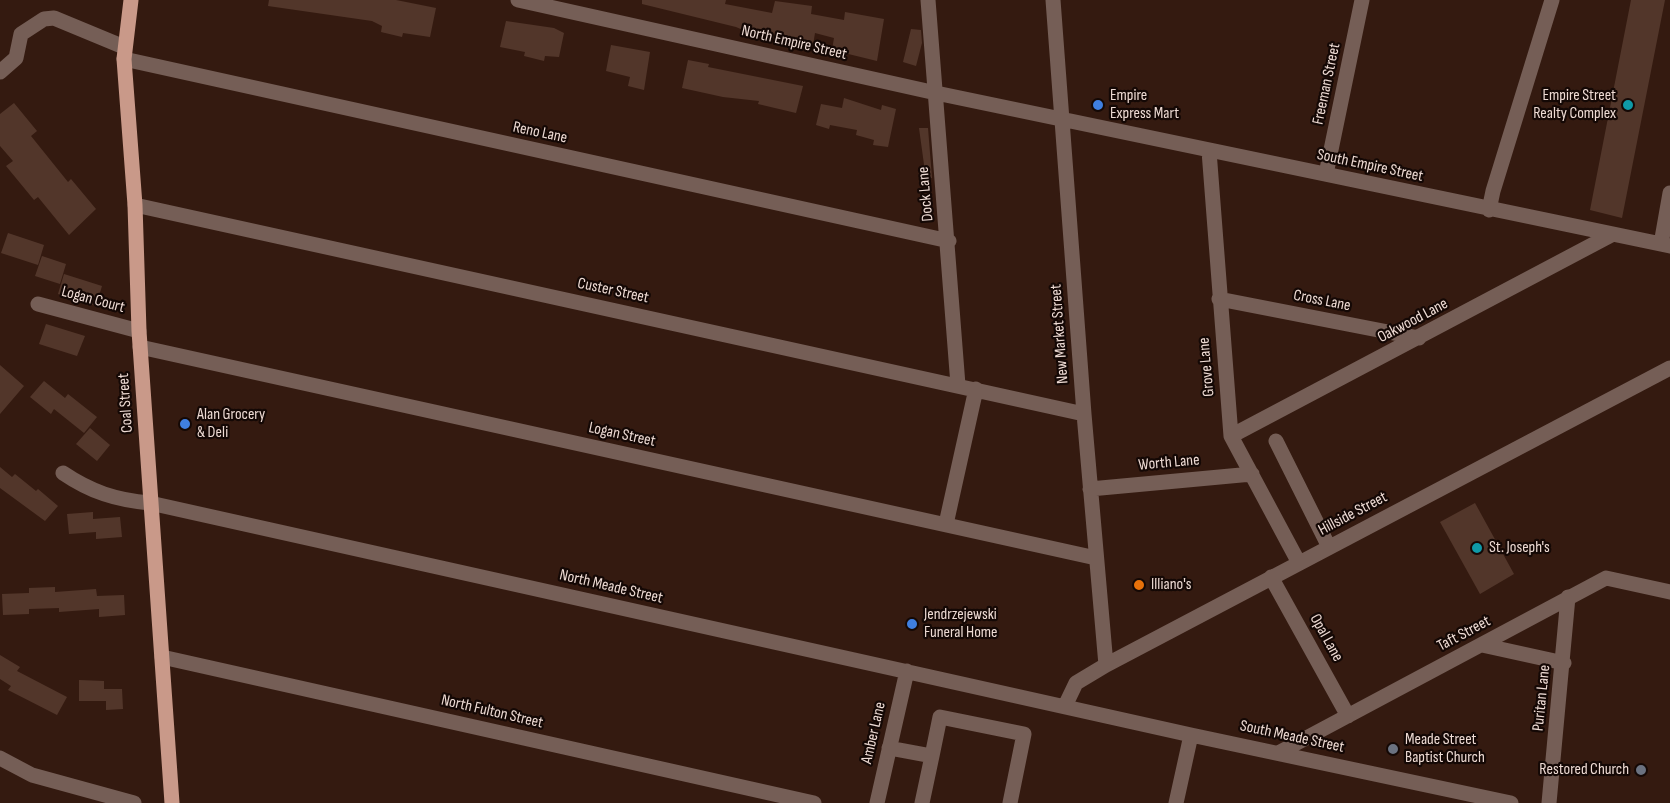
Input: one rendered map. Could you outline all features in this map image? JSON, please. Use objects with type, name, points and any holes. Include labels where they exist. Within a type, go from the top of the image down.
[{"type":"main road","name":"Coal Street","points":[[131,0],[124,53],[135,205],[140,347],[172,803]]},
{"type":"street","name":"North Empire Street","points":[[518,0],[1063,120]]},
{"type":"street","name":"Dock Lane","points":[[928,0],[949,241],[958,385]]},
{"type":"street","name":"New Market Street","points":[[1053,0],[1084,414],[1106,665]]},
{"type":"street","name":"Freeman Street","points":[[1326,174],[1362,0]]},
{"type":"street","points":[[1490,210],[1493,191],[1552,0]]},
{"type":"street","name":"Reno Lane","points":[[0,72],[16,58],[21,34],[44,19],[54,18],[124,53],[949,241]]},
{"type":"street","name":"South Empire Street","points":[[1063,120],[1666,245]]},
{"type":"street","name":"Grove Lane","points":[[1209,151],[1231,436],[1299,563]]},
{"type":"street","points":[[1666,245],[1670,193]]},
{"type":"street","name":"Custer Street","points":[[135,205],[1084,414]]},
{"type":"street","name":"Oakwood Lane","points":[[1231,436],[1611,235]]},
{"type":"street","name":"Cross Lane","points":[[1219,299],[1419,338]]},
{"type":"street","name":"Logan Court","points":[[38,304],[139,331]]},
{"type":"street","name":"Logan Street","points":[[140,347],[1096,558]]},
{"type":"street","name":"Hillside Street","points":[[1065,706],[1076,683],[1106,665],[1670,368]]},
{"type":"street","points":[[946,525],[976,389]]},
{"type":"street","points":[[1276,441],[1329,547]]},
{"type":"street","name":"North Meade Street","points":[[63,473],[96,492],[117,500],[150,503],[1065,706]]},
{"type":"street","name":"Worth Lane","points":[[1090,489],[1252,474]]},
{"type":"street","name":"Opal Lane","points":[[1271,577],[1348,716]]},
{"type":"street","name":"Taft Street","points":[[1281,752],[1606,578],[1670,592]]},
{"type":"street","name":"Puritan Lane","points":[[1549,803],[1564,663],[1568,597]]},
{"type":"street","points":[[1482,645],[1564,663]]},
{"type":"street","name":"North Fulton Street","points":[[162,657],[814,803]]},
{"type":"street","name":"Amber Lane","points":[[877,803],[907,671]]},
{"type":"street","name":"South Meade Street","points":[[1065,706],[1511,803]]},
{"type":"street","points":[[922,803],[940,717],[1024,734],[1010,803]]},
{"type":"street","points":[[1176,803],[1191,735]]},
{"type":"street","points":[[889,748],[932,756]]},
{"type":"street","points":[[0,758],[41,778],[134,803]]},
{"type":"building","points":[[269,0],[396,0],[436,8],[430,37],[403,33],[402,37],[381,32],[382,26],[372,21],[268,6]]},
{"type":"building","points":[[642,0],[726,0],[725,4],[772,13],[775,1],[812,6],[811,14],[844,20],[845,12],[884,19],[877,61],[832,50],[834,38],[815,33],[813,45],[757,36],[736,27],[642,4]]},
{"type":"building","name":"Empire Street Realty Complex","points":[[1631,0],[1665,0],[1622,218],[1590,210]]},
{"type":"building","points":[[506,21],[554,28],[564,33],[559,57],[545,56],[544,61],[524,56],[525,52],[500,47]]},
{"type":"building","points":[[911,29],[921,30],[922,43],[916,66],[903,62]]},
{"type":"building","points":[[611,45],[650,52],[644,90],[628,86],[630,77],[606,71]]},
{"type":"building","points":[[688,60],[709,64],[708,67],[803,86],[796,113],[758,104],[759,101],[723,97],[682,88]]},
{"type":"building","points":[[844,98],[881,110],[882,105],[896,109],[888,147],[873,145],[874,140],[856,135],[857,130],[830,125],[829,129],[816,125],[821,104],[842,108]]},
{"type":"building","points":[[14,103],[37,131],[31,136],[68,182],[71,179],[96,209],[69,235],[38,197],[34,200],[6,166],[13,161],[0,146],[0,114]]},
{"type":"building","points":[[919,128],[928,128],[932,178],[926,179]]},
{"type":"building","points":[[8,233],[44,245],[38,265],[1,253]]},
{"type":"building","points":[[42,256],[66,264],[60,284],[35,276]]},
{"type":"building","points":[[64,274],[102,286],[96,306],[58,294]]},
{"type":"building","points":[[46,324],[85,336],[77,356],[39,344]]},
{"type":"building","points":[[0,365],[24,386],[0,414]]},
{"type":"building","points":[[44,381],[65,398],[68,394],[97,417],[84,433],[54,409],[51,414],[30,397]]},
{"type":"building","points":[[90,428],[110,445],[97,461],[76,444]]},
{"type":"building","points":[[0,467],[12,477],[15,474],[36,491],[38,489],[58,506],[45,521],[0,488]]},
{"type":"building","name":"St. Joseph's","points":[[1475,503],[1514,574],[1480,594],[1440,522]]},
{"type":"building","points":[[93,512],[93,519],[120,517],[122,537],[96,539],[96,532],[69,534],[67,514]]},
{"type":"building","points":[[55,587],[55,592],[96,589],[97,596],[124,595],[125,615],[99,617],[99,609],[59,612],[59,608],[29,609],[29,614],[3,615],[2,594],[29,593],[29,588]]},
{"type":"building","points":[[0,655],[20,667],[17,671],[67,697],[57,715],[8,690],[11,686],[0,679]]},
{"type":"building","points":[[79,680],[104,681],[104,689],[122,689],[123,709],[106,710],[106,701],[79,701]]},
{"type":"place","name":"Empire Express Mart","points":[[1098,105]]},
{"type":"place","name":"Empire Street Realty Complex","points":[[1628,105]]},
{"type":"place","name":"Alan Grocery & Deli","points":[[185,424]]},
{"type":"place","name":"St. Joseph's","points":[[1477,548]]},
{"type":"place","name":"Illiano's","points":[[1139,585]]},
{"type":"place","name":"Jendrzejewski Funeral Home","points":[[912,624]]},
{"type":"place","name":"Meade Street Baptist Church","points":[[1393,749]]},
{"type":"place","name":"Restored Church","points":[[1641,770]]}]
